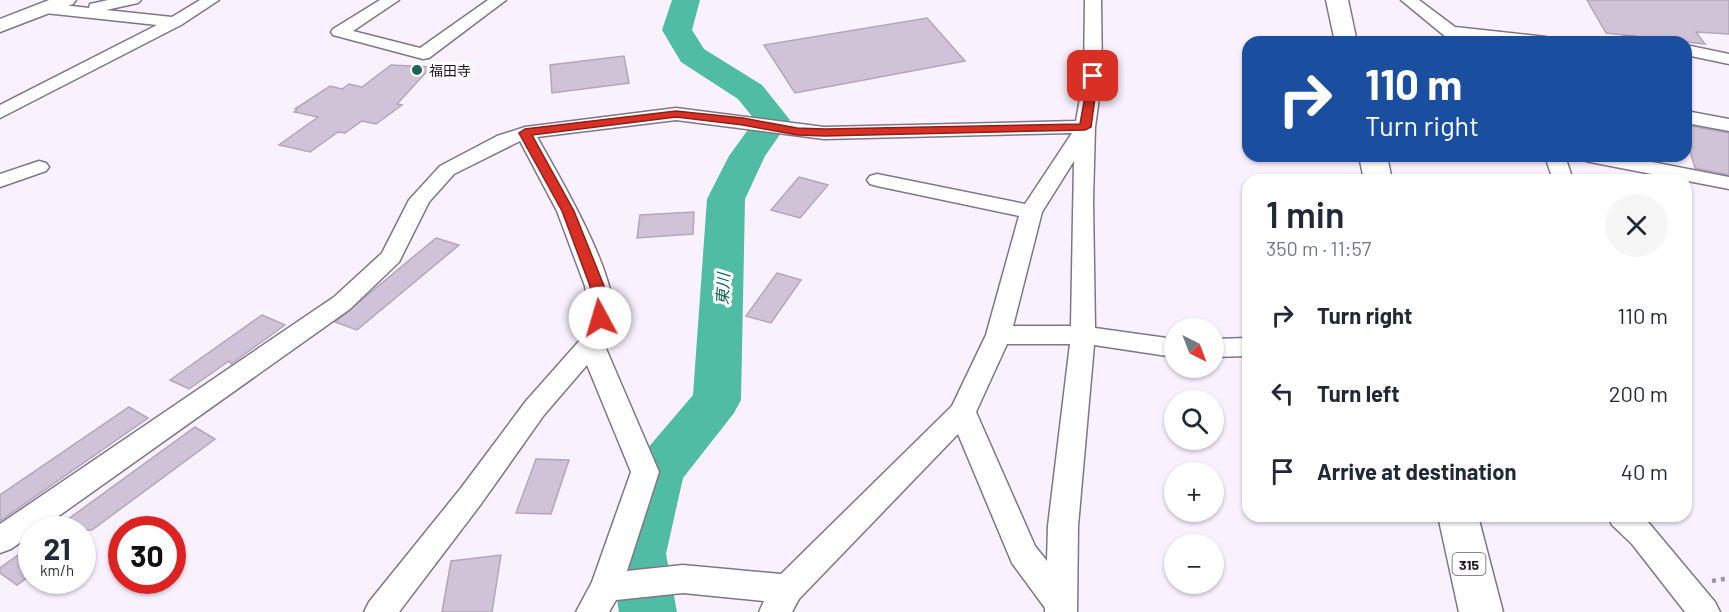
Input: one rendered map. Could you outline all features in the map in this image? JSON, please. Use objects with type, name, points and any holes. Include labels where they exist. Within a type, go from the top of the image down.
[{"type":"highway","points":[[1337,0],[1345,36]]},
{"type":"highway","name":"315","points":[[1459,522],[1481,612]]},
{"type":"street","points":[[11,0],[45,8]]},
{"type":"street","points":[[0,26],[45,8],[133,0]]},
{"type":"street","points":[[0,112],[175,22],[211,0]]},
{"type":"street","points":[[392,0],[339,32],[423,54],[498,0]]},
{"type":"street","points":[[1061,608],[1063,526],[1083,335],[1082,201],[1085,127],[1093,76],[1094,0]]},
{"type":"street","points":[[1409,0],[1456,36]]},
{"type":"street","points":[[68,6],[175,22]]},
{"type":"street","points":[[1692,51],[1729,58]]},
{"type":"street","points":[[0,540],[342,303],[391,257],[420,200],[447,170],[504,140],[525,133],[676,114],[797,131],[836,133],[1085,127]]},
{"type":"street","points":[[1692,118],[1729,125]]},
{"type":"street","points":[[591,344],[645,472],[609,594],[683,579],[782,601],[875,499],[963,412],[998,335],[1031,212],[1085,127]]},
{"type":"street","points":[[380,612],[471,496],[535,408],[591,344],[600,318],[597,286],[568,211],[525,133]]},
{"type":"street","points":[[1649,162],[1679,165],[1729,183]]},
{"type":"street","points":[[0,181],[39,167]]},
{"type":"street","points":[[877,180],[1031,212]]},
{"type":"street","points":[[998,335],[1083,335],[1164,347]]},
{"type":"street","points":[[1224,348],[1242,347]]},
{"type":"street","points":[[963,412],[1023,554],[1061,608]]},
{"type":"street","points":[[1636,522],[1704,612]]},
{"type":"building","points":[[1587,0],[1729,0],[1729,34],[1696,32],[1705,44],[1692,43],[1692,36],[1633,36],[1606,33]]},
{"type":"building","points":[[927,18],[965,61],[795,93],[764,45]]},
{"type":"building","points":[[624,56],[629,83],[552,93],[550,65]]},
{"type":"building","points":[[391,65],[431,67],[397,104],[402,105],[376,124],[362,121],[345,133],[338,132],[310,152],[279,145],[318,117],[294,112],[297,110],[295,109],[330,86],[342,89],[349,84],[362,87]]},
{"type":"building","points":[[1692,126],[1729,133],[1729,175],[1695,168],[1692,158]]},
{"type":"building","points":[[799,177],[828,185],[800,218],[771,210]]},
{"type":"building","points":[[694,212],[693,234],[637,238],[640,215]]},
{"type":"building","points":[[436,238],[459,245],[357,330],[335,322]]},
{"type":"building","points":[[777,273],[801,280],[771,323],[746,316]]},
{"type":"building","points":[[262,315],[285,325],[231,364],[229,361],[189,389],[170,380]]},
{"type":"building","points":[[129,407],[148,418],[0,521],[0,495]]},
{"type":"building","points":[[195,427],[215,439],[96,527],[96,516],[72,516]]},
{"type":"building","points":[[536,459],[569,460],[551,514],[516,513]]},
{"type":"building","points":[[18,555],[18,584],[0,573],[0,568]]},
{"type":"building","points":[[501,555],[492,612],[442,612],[451,561]]},
{"type":"waterway","name":"東川","points":[[648,612],[638,554],[659,471],[717,400],[726,199],[747,156],[773,120],[750,92],[692,55],[677,30],[686,0]]},
{"type":"place","name":"福田寺","points":[[417,70]]},
{"type":"route","points":[[600,318],[597,286],[568,211],[525,133],[676,114],[825,133],[1085,127],[1093,76]]}]
